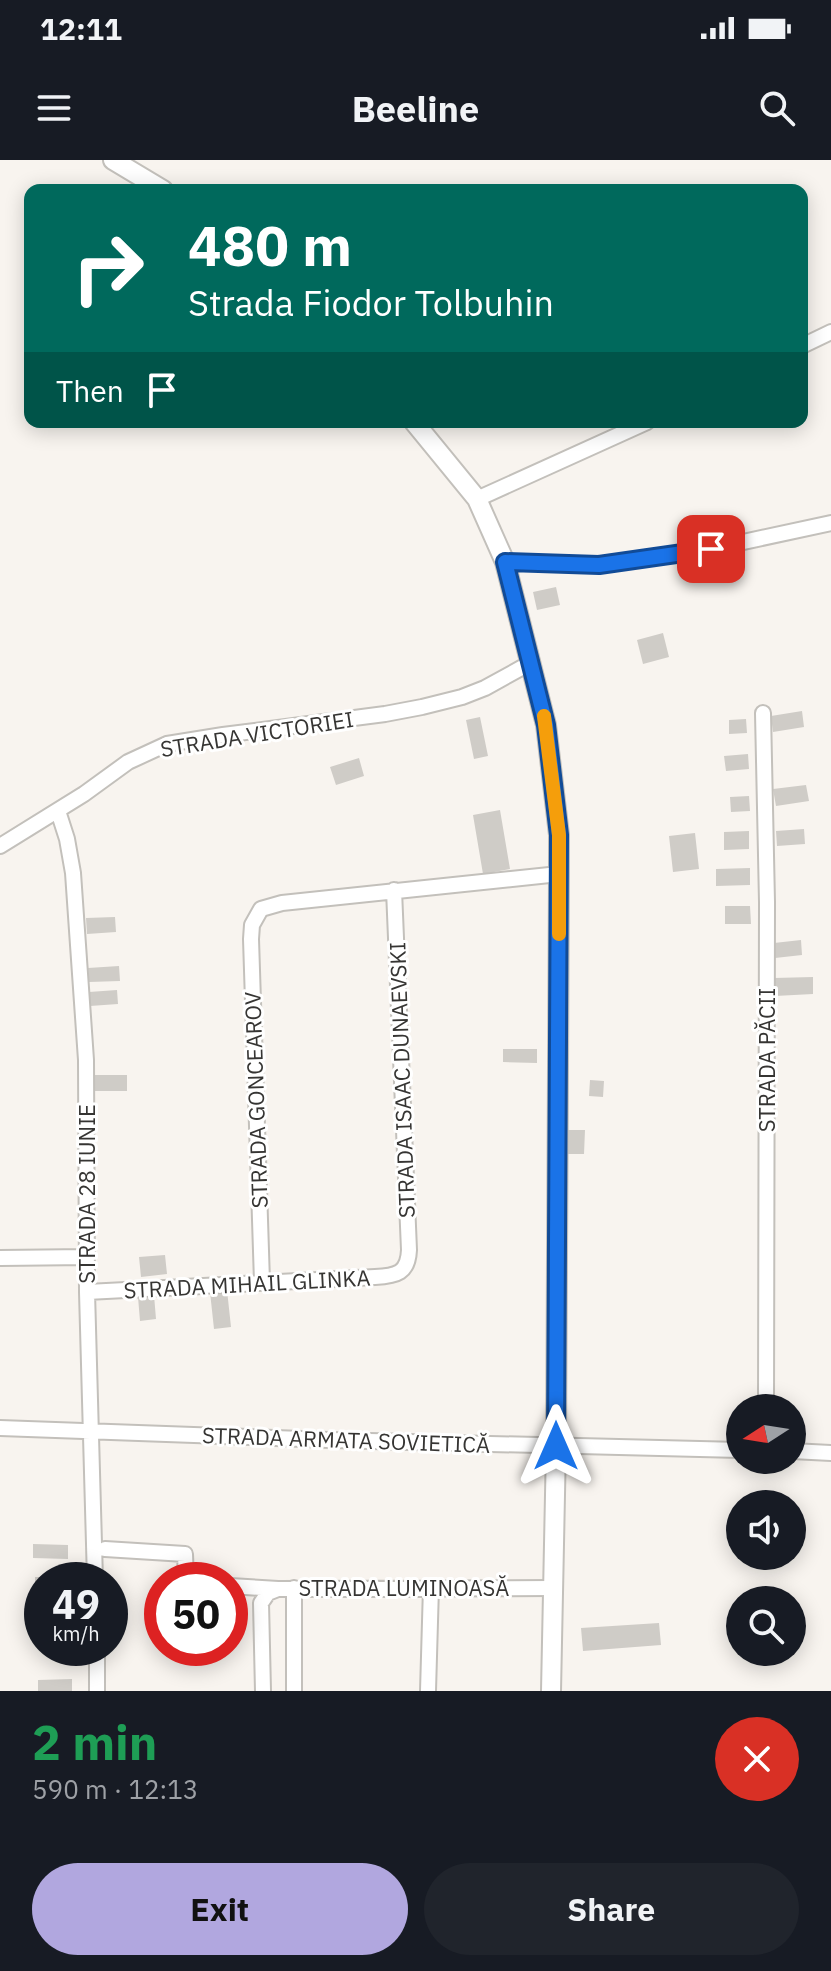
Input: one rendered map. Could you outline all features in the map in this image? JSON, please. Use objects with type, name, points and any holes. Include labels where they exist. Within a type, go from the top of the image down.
[{"type":"main road","points":[[113,160],[153,184]]},
{"type":"main road","points":[[419,428],[477,499],[505,562],[546,725],[556,792],[559,874],[556,1446],[551,1691]]},
{"type":"street","points":[[808,343],[830,333]]},
{"type":"street","points":[[477,499],[634,428]]},
{"type":"street","points":[[505,562],[599,565],[711,549],[831,523]]},
{"type":"street","name":"STRADA VICTORIEI","points":[[0,846],[58,811],[128,762],[167,744],[422,707],[485,688],[532,662]]},
{"type":"street","name":"STRADA PĂCII","points":[[763,713],[767,902],[766,1394]]},
{"type":"street","name":"STRADA 28 IUNIE","points":[[58,811],[73,873],[86,1060],[87,1292],[95,1562]]},
{"type":"street","points":[[394,890],[559,874]]},
{"type":"street","name":"STRADA GONCEAROV","points":[[262,1282],[251,939],[255,918],[261,909],[282,903],[394,890]]},
{"type":"street","name":"STRADA ISAAC DUNAEVSKI","points":[[394,890],[409,1250],[409,1262],[405,1269]]},
{"type":"street","points":[[0,1258],[87,1257]]},
{"type":"street","name":"STRADA MIHAIL GLINKA","points":[[87,1292],[391,1276],[405,1269]]},
{"type":"street","name":"STRADA ARMATA SOVIETICĂ","points":[[0,1428],[726,1450]]},
{"type":"street","points":[[806,1452],[831,1453]]},
{"type":"street","points":[[105,1549],[185,1554],[185,1562]]},
{"type":"street","points":[[248,1587],[278,1589]]},
{"type":"street","points":[[428,1691],[431,1587]]},
{"type":"street","points":[[294,1588],[294,1691]]},
{"type":"street","name":"STRADA LUMINOASĂ","points":[[263,1691],[261,1603],[268,1593],[278,1589],[553,1588]]},
{"type":"street","points":[[97,1666],[97,1691]]},
{"type":"building","points":[[556,587],[560,605],[537,610],[533,592]]},
{"type":"building","points":[[663,633],[669,657],[643,664],[637,640]]},
{"type":"building","points":[[802,711],[804,727],[773,732],[771,716]]},
{"type":"building","points":[[480,717],[488,756],[474,759],[466,720]]},
{"type":"building","points":[[746,719],[747,733],[729,734],[729,720]]},
{"type":"building","points":[[748,754],[749,769],[726,771],[724,756]]},
{"type":"building","points":[[359,758],[364,776],[336,785],[330,767]]},
{"type":"building","points":[[806,785],[809,801],[776,806],[773,789]]},
{"type":"building","points":[[749,796],[750,811],[731,812],[730,797]]},
{"type":"building","points":[[500,810],[510,869],[483,874],[473,815]]},
{"type":"building","points":[[804,829],[805,844],[777,846],[776,831]]},
{"type":"building","points":[[749,831],[749,849],[724,850],[724,832]]},
{"type":"building","points":[[695,833],[699,869],[673,872],[669,836]]},
{"type":"building","points":[[750,868],[750,885],[716,886],[716,869]]},
{"type":"building","points":[[725,906],[750,906],[751,924],[725,924]]},
{"type":"building","points":[[115,917],[116,932],[87,934],[86,918]]},
{"type":"building","points":[[801,940],[802,955],[775,958],[774,943]]},
{"type":"building","points":[[119,966],[120,981],[89,982],[88,968]]},
{"type":"building","points":[[813,977],[813,994],[775,996],[774,978]]},
{"type":"building","points":[[117,990],[118,1004],[90,1006],[89,992]]},
{"type":"building","points":[[503,1049],[537,1049],[537,1063],[503,1062]]},
{"type":"building","points":[[95,1075],[127,1075],[127,1091],[95,1091]]},
{"type":"building","points":[[590,1080],[604,1081],[603,1097],[589,1096]]},
{"type":"building","points":[[568,1130],[585,1130],[584,1154],[568,1154]]},
{"type":"building","points":[[165,1255],[167,1274],[141,1277],[139,1257]]},
{"type":"building","points":[[227,1290],[231,1327],[214,1329],[210,1292]]},
{"type":"building","points":[[154,1295],[156,1319],[140,1321],[138,1297]]},
{"type":"building","points":[[33,1544],[68,1545],[68,1559],[33,1558]]},
{"type":"building","points":[[659,1623],[661,1645],[583,1651],[581,1628]]},
{"type":"building","points":[[72,1679],[72,1691],[38,1691],[38,1680]]},
{"type":"slow traffic","points":[[544,716],[556,792],[559,835],[559,934]]},
{"type":"route","points":[[556,1446],[559,835],[546,725],[505,562],[599,565],[711,549]]}]
